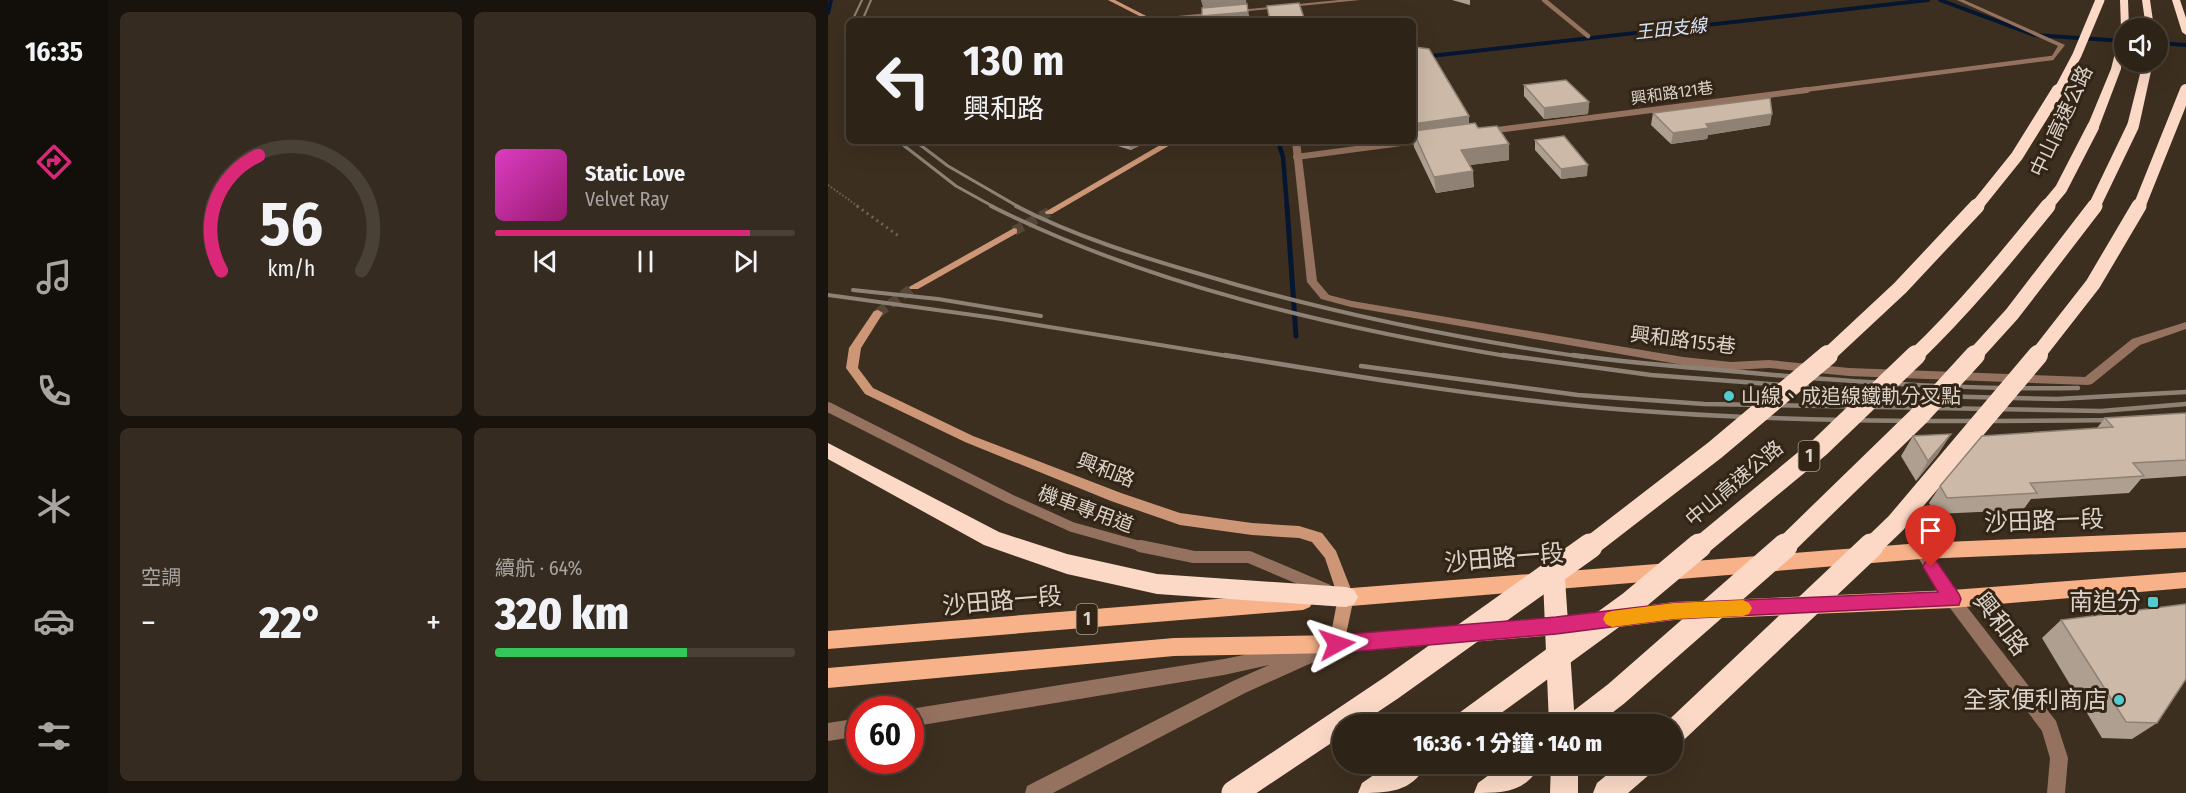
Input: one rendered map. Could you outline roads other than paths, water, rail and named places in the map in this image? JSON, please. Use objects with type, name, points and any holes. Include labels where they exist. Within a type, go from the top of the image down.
[{"type":"highway","points":[[1234,793],[1356,714],[1602,538],[1744,428],[1869,319],[1947,242],[1994,187],[2031,137],[2082,48],[2100,0]]},
{"type":"highway","name":"中山高速公路","points":[[2124,0],[2124,18]]},
{"type":"highway","points":[[2146,0],[2149,18]]},
{"type":"highway","points":[[2176,0],[2186,32]]},
{"type":"highway","name":"中山高速公路","points":[[1479,714],[1640,596],[1820,447],[1939,333],[2016,246],[2061,189],[2093,127],[2115,72]]},
{"type":"highway","points":[[1590,714],[1789,543],[1920,415],[2012,314],[2097,203],[2133,126],[2146,72]]},
{"type":"highway","points":[[1683,724],[1896,523],[2011,389],[2093,284],[2134,215],[2186,90]]},
{"type":"highway","points":[[828,450],[992,539],[1067,564],[1157,584],[1346,597]]},
{"type":"highway","points":[[1554,579],[1561,714]]},
{"type":"highway","points":[[1372,793],[1398,774]]},
{"type":"highway","points":[[1488,793],[1513,774]]},
{"type":"highway","points":[[1564,793],[1565,774]]},
{"type":"highway","points":[[1607,793],[1629,774]]},
{"type":"main road","name":"沙田路一段","points":[[828,640],[1554,579],[1921,551],[2186,540]]},
{"type":"main road","name":"1","points":[[828,678],[1174,647],[1337,644],[1556,626],[1674,611],[1952,599],[2186,580]]},
{"type":"street","points":[[1111,0],[1147,18]]},
{"type":"street","points":[[1172,18],[1357,0]]},
{"type":"street","points":[[1960,0],[2062,45],[2052,58]]},
{"type":"street","points":[[1049,212],[1168,144]]},
{"type":"street","name":"興和路155巷","points":[[1296,144],[1312,282],[1325,297],[1351,304],[1707,363],[2088,381],[2136,342],[2186,325]]},
{"type":"street","points":[[914,287],[1014,231]]},
{"type":"street","name":"興和路","points":[[878,313],[855,348],[852,368],[869,391],[969,439],[1180,519],[1252,529],[1299,532],[1317,537],[1331,555],[1346,597]]},
{"type":"street","name":"興和路","points":[[1921,551],[1952,599],[2050,727],[2059,758],[2056,793]]},
{"type":"street","points":[[1337,644],[1346,597]]},
{"type":"street","points":[[924,716],[1224,667],[1337,644]]},
{"type":"street","points":[[1034,793],[1239,687],[1337,644]]},
{"type":"street","points":[[828,732],[846,729]]},
{"type":"lane","points":[[1544,0],[1588,36]]},
{"type":"lane","name":"興和路121巷","points":[[1485,132],[2052,58]]},
{"type":"lane","points":[[1416,141],[1438,138]]},
{"type":"lane","points":[[1296,157],[1393,144]]},
{"type":"lane","name":"機車專用道","points":[[828,407],[1010,499],[1072,527],[1132,545],[1194,557],[1249,558],[1346,597]]},
{"type":"waterway","points":[[828,13],[831,0]]},
{"type":"waterway","name":"王田支線","points":[[1416,58],[1928,0]]},
{"type":"waterway","name":"王田支線","points":[[1940,0],[2034,35],[2114,40]]},
{"type":"waterway","name":"王田支線","points":[[2168,44],[2186,45]]},
{"type":"waterway","name":"王田支線","points":[[1279,144],[1283,157],[1287,207]]},
{"type":"waterway","name":"王田支線","points":[[1287,206],[1296,336]]},
{"type":"tunnel","points":[[1014,231],[1049,212]]},
{"type":"tunnel","points":[[878,313],[914,287]]},
{"type":"railway","points":[[853,18],[862,0]]},
{"type":"railway","points":[[863,18],[871,0]]},
{"type":"railway","points":[[902,144],[956,186],[994,207]]},
{"type":"railway","points":[[919,144],[948,166],[1019,207]]},
{"type":"railway","points":[[991,206],[1115,259],[1246,301],[1312,318],[1512,357]]},
{"type":"railway","points":[[1016,206],[1083,236],[1247,288],[1390,323],[1583,357]]},
{"type":"railway","points":[[853,290],[938,299],[1041,316]]},
{"type":"railway","points":[[828,295],[995,318],[1234,357]]},
{"type":"railway","points":[[1225,355],[1484,395],[1639,411],[1845,420],[2120,420]]},
{"type":"railway","points":[[1503,355],[1651,375],[1931,396],[2057,399],[2186,392]]},
{"type":"railway","points":[[1573,355],[1668,366],[1881,383],[1999,388],[2078,388]]},
{"type":"railway","points":[[1361,366],[1578,395],[1704,404],[2101,411],[2186,404]]},
{"type":"place","name":"山線、成追線鐵軌分叉點","points":[[1729,396]]},
{"type":"place","name":"南追分","points":[[2153,602]]},
{"type":"place","name":"全家便利商店","points":[[2119,700]]}]
